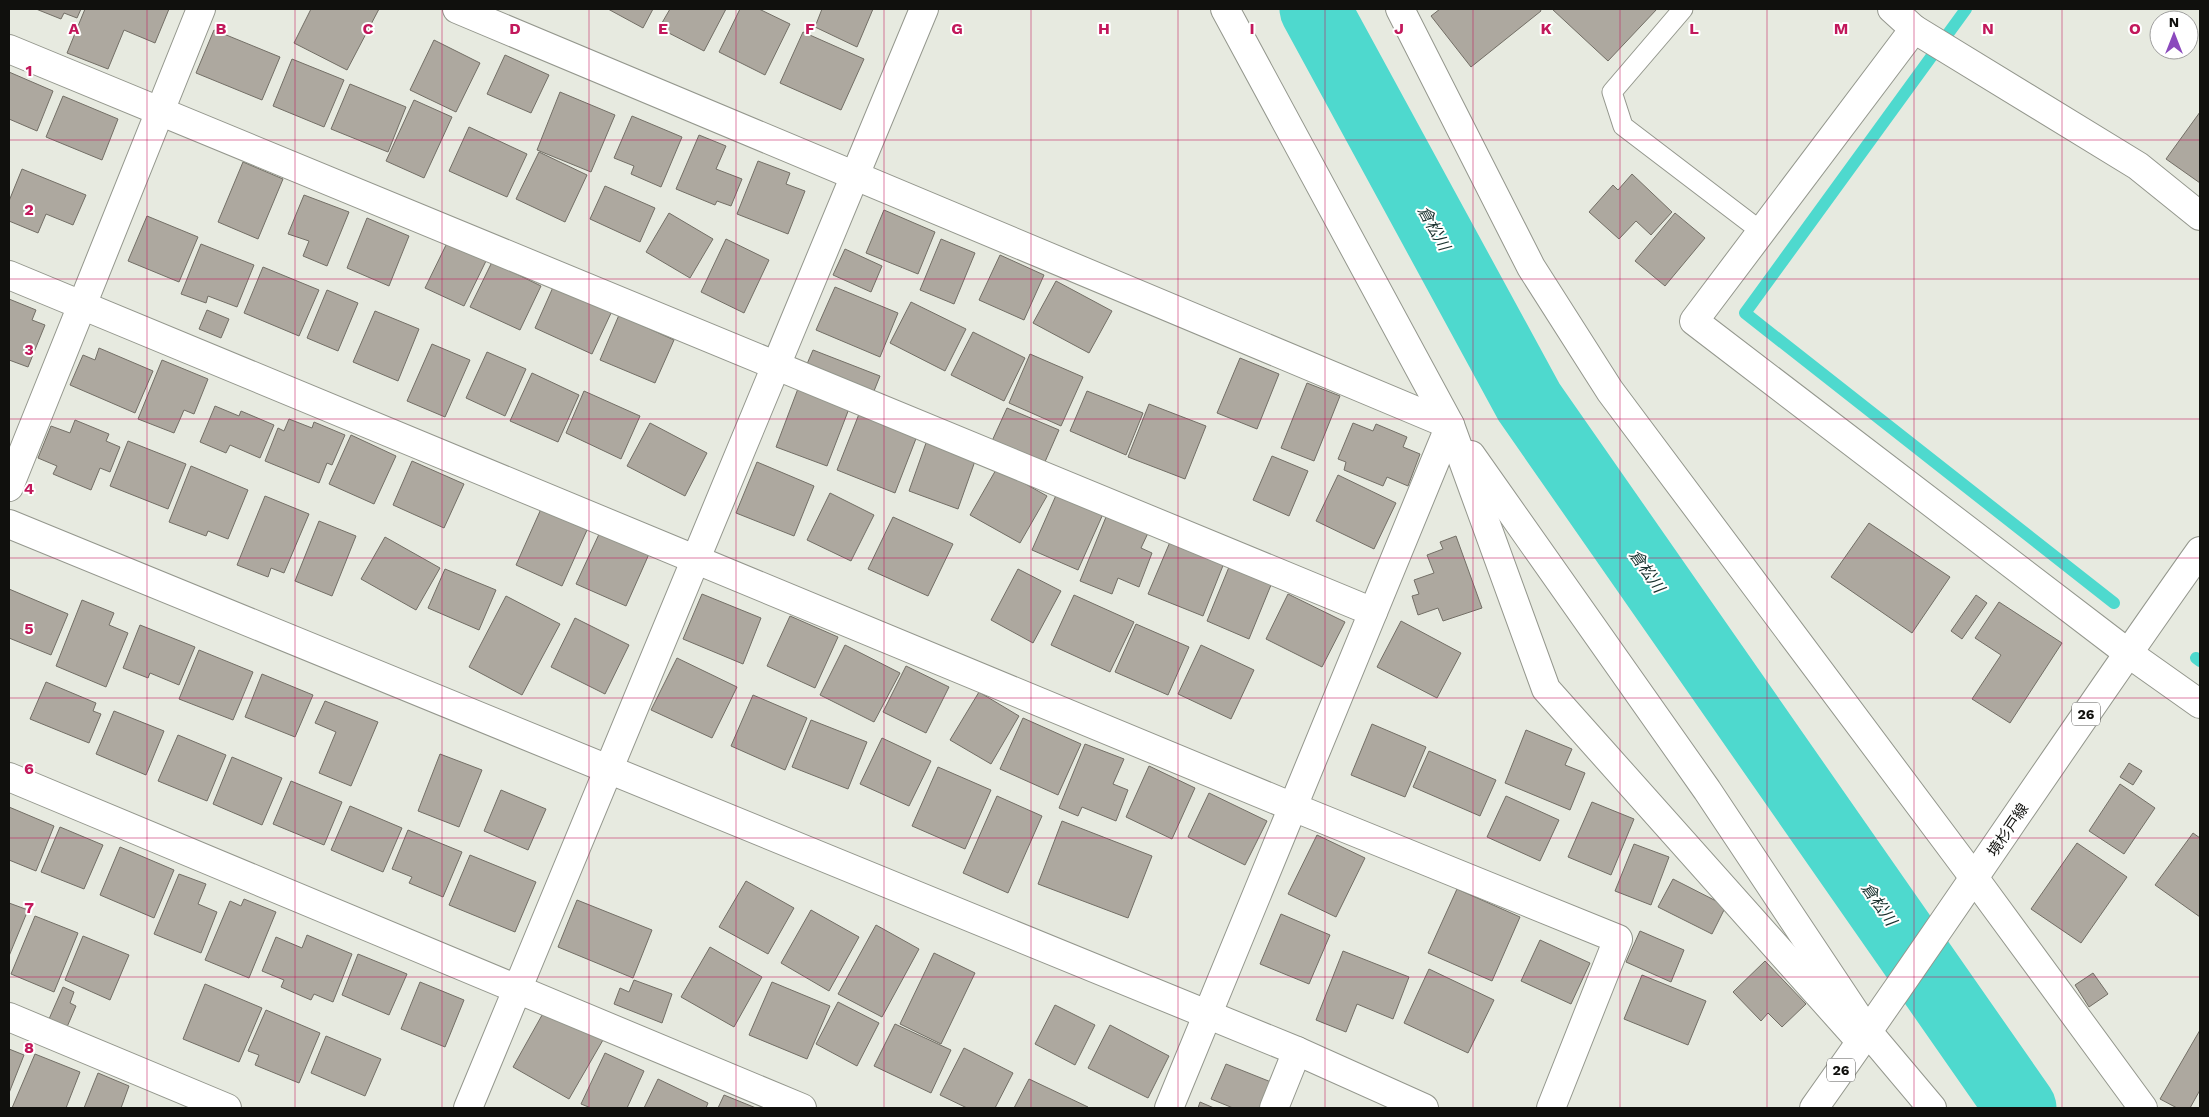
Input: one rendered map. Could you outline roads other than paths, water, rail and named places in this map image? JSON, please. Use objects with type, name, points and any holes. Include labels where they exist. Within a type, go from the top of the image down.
[{"type":"street","points":[[9,487],[202,9]]},
{"type":"street","points":[[457,9],[1450,425],[1546,690],[1869,1031],[1932,1108]]},
{"type":"street","points":[[468,1108],[924,9]]},
{"type":"street","points":[[1225,9],[1450,425],[1706,790],[1869,1031]]},
{"type":"street","points":[[1400,9],[1531,266],[1610,390],[1971,885],[2143,1108]]},
{"type":"street","points":[[1892,9],[1914,29],[2138,166],[2200,216]]},
{"type":"street","points":[[1914,29],[1694,321],[2128,652],[2200,704]]},
{"type":"street","points":[[9,49],[1373,612]]},
{"type":"street","points":[[9,275],[1293,807],[1618,939],[1551,1108]]},
{"type":"street","points":[[1169,1108],[1450,425]]},
{"type":"street","points":[[9,524],[1297,1051],[1424,1108]]},
{"type":"street","name":"境杉戸線","points":[[1814,1108],[1971,885],[2128,652],[2200,551]]},
{"type":"street","points":[[9,777],[802,1108]]},
{"type":"street","points":[[9,1017],[227,1108]]},
{"type":"street","points":[[1274,1108],[1297,1051]]},
{"type":"lane","points":[[1683,9],[1612,92],[1620,118],[1624,126],[1762,232]]},
{"type":"waterway","name":"倉松川","points":[[1315,9],[1529,402],[2021,1108]]},
{"type":"waterway","points":[[1966,9],[1745,313],[2114,603]]},
{"type":"waterway","points":[[2196,658],[2200,661]]}]
